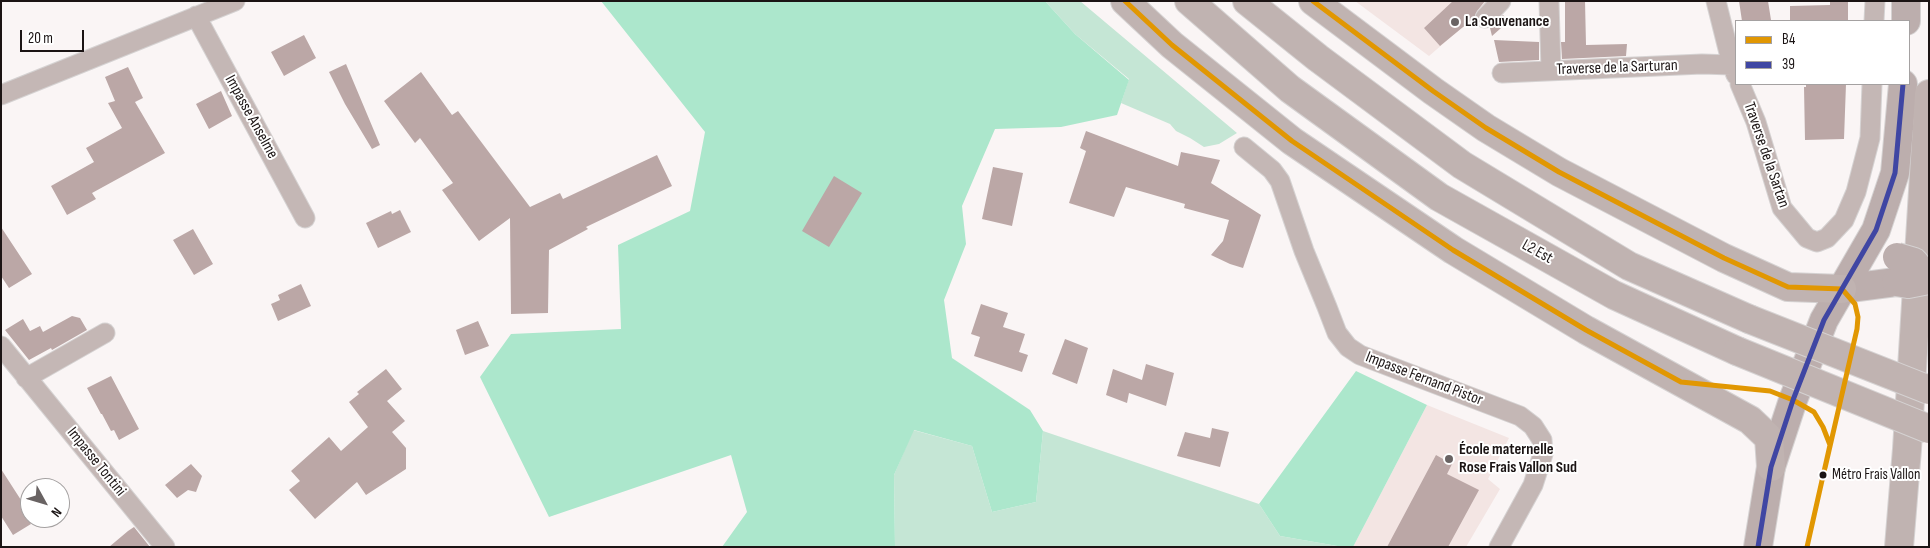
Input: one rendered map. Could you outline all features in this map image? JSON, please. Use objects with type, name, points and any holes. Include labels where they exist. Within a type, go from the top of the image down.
[{"type":"highway","points":[[1125,1],[1172,45],[1292,141],[1453,250],[1586,330],[1750,420],[1769,438],[1771,467]]},
{"type":"highway","name":"L2 Est","points":[[1189,1],[1290,89],[1439,197],[1614,295],[1737,351],[1929,429]]},
{"type":"highway","points":[[1247,1],[1318,58],[1462,165],[1630,266],[1749,319],[1929,390]]},
{"type":"highway","points":[[1313,1],[1486,128],[1559,172],[1724,258],[1788,286],[1842,289]]},
{"type":"highway","points":[[1899,547],[1907,449],[1929,94]]},
{"type":"main road","points":[[1906,1],[1906,20]]},
{"type":"main road","points":[[1758,547],[1771,467],[1794,400],[1824,320],[1876,230],[1895,173],[1903,85]]},
{"type":"main road","points":[[1842,289],[1897,269],[1908,284],[1928,281]]},
{"type":"street","points":[[1,95],[236,1]]},
{"type":"street","points":[[1485,18],[1501,1]]},
{"type":"street","points":[[1549,1],[1551,70]]},
{"type":"street","points":[[1716,1],[1734,70]]},
{"type":"street","points":[[1874,20],[1875,1]]},
{"type":"street","name":"Impasse Anselme","points":[[196,16],[305,218]]},
{"type":"street","name":"Traverse de la Sarturan","points":[[1502,73],[1702,64],[1734,70]]},
{"type":"street","name":"Traverse de la Sartan","points":[[1740,85],[1756,122],[1782,208],[1807,238],[1817,242],[1827,238],[1844,220],[1856,192],[1870,138],[1872,85]]},
{"type":"street","name":"Impasse Fernand Pistor","points":[[1244,147],[1272,170],[1280,181],[1304,252],[1337,332],[1348,347],[1360,355],[1520,416],[1533,426],[1542,440],[1543,454],[1533,485],[1499,547]]},
{"type":"street","points":[[26,378],[105,333]]},
{"type":"street","name":"Impasse Tontini","points":[[1,346],[165,547]]},
{"type":"shaded area","points":[[1355,1],[1493,1],[1429,56]]},
{"type":"shaded area","name":"École maternelle Rose Frais Vallon Sud","points":[[1427,405],[1509,438],[1488,479],[1500,489],[1466,547],[1353,547]]},
{"type":"green space","points":[[601,1],[1045,1],[1075,34],[1129,80],[1117,115],[1061,127],[995,129],[962,206],[966,244],[944,300],[952,358],[1030,410],[1043,431],[1036,502],[992,512],[972,446],[914,430],[894,475],[895,547],[722,547],[747,512],[731,455],[549,517],[480,377],[511,334],[621,329],[618,245],[690,211],[705,132]]},
{"type":"green space","points":[[1045,1],[1080,1],[1237,133],[1219,144],[1204,147],[1176,131],[1170,124],[1121,103],[1129,79],[1075,34]]},
{"type":"green space","points":[[1356,371],[1427,405],[1353,547],[1280,536],[1259,504]]},
{"type":"green space","points":[[913,430],[972,446],[992,512],[1036,502],[1043,431],[1259,504],[1280,536],[1343,547],[895,547],[894,475]]},
{"type":"building","name":"La Souvenance","points":[[1453,1],[1485,1],[1474,18],[1440,46],[1424,28]]},
{"type":"building","points":[[1565,1],[1585,1],[1586,45],[1627,44],[1626,56],[1562,59],[1561,42],[1565,42]]},
{"type":"building","points":[[1739,1],[1768,1],[1771,20],[1742,20]]},
{"type":"building","points":[[1830,1],[1848,1],[1848,20],[1790,20],[1790,6],[1830,5]]},
{"type":"building","points":[[1503,15],[1509,21],[1492,36],[1490,28]]},
{"type":"building","points":[[304,35],[316,58],[284,76],[271,52]]},
{"type":"building","points":[[1494,40],[1539,42],[1539,60],[1499,62]]},
{"type":"building","points":[[346,64],[380,145],[372,149],[345,104],[329,72]]},
{"type":"building","points":[[128,67],[143,98],[135,102],[165,153],[92,193],[96,199],[67,215],[51,186],[94,162],[86,148],[122,128],[108,103],[115,101],[105,77]]},
{"type":"building","points":[[421,72],[452,115],[458,111],[530,207],[560,193],[563,199],[657,155],[672,186],[586,227],[588,229],[549,250],[548,313],[511,314],[510,218],[479,241],[442,190],[453,183],[420,138],[415,143],[384,101]]},
{"type":"building","points":[[1806,85],[1846,85],[1844,139],[1805,140],[1804,87]]},
{"type":"building","points":[[221,91],[232,116],[209,129],[196,104]]},
{"type":"building","points":[[1086,131],[1178,166],[1181,152],[1220,160],[1211,183],[1261,215],[1243,268],[1211,255],[1223,241],[1229,220],[1184,208],[1185,204],[1126,187],[1114,217],[1069,203],[1086,151],[1080,148]]},
{"type":"building","points":[[993,167],[1023,173],[1012,226],[982,219]]},
{"type":"building","points":[[834,176],[862,193],[829,247],[802,231]]},
{"type":"building","points":[[400,210],[411,232],[378,248],[366,223],[391,211],[392,214]]},
{"type":"building","points":[[1,227],[32,274],[9,288],[1,276]]},
{"type":"building","points":[[193,229],[213,264],[194,275],[173,240]]},
{"type":"building","points":[[301,284],[311,306],[278,321],[271,304],[280,300],[278,295]]},
{"type":"building","points":[[981,304],[1008,313],[1003,327],[1025,334],[1019,352],[1028,355],[1022,372],[974,356],[980,337],[971,334]]},
{"type":"building","points":[[72,316],[80,318],[87,330],[52,350],[51,348],[29,360],[5,330],[23,319],[30,331],[40,326],[43,332]]},
{"type":"building","points":[[478,321],[489,346],[465,355],[456,330]]},
{"type":"building","points":[[1065,339],[1088,348],[1077,384],[1052,374]]},
{"type":"building","points":[[1146,364],[1174,373],[1166,406],[1129,393],[1127,403],[1106,395],[1113,369],[1142,380]]},
{"type":"building","points":[[386,369],[402,389],[387,401],[405,421],[392,432],[406,448],[406,469],[366,495],[357,482],[315,519],[289,490],[300,481],[291,471],[329,437],[341,451],[368,427],[349,402],[359,394],[357,392]]},
{"type":"building","points":[[111,376],[139,429],[119,440],[114,430],[111,431],[87,388]]},
{"type":"building","points":[[1212,428],[1229,432],[1220,467],[1177,456],[1185,432],[1210,438]]},
{"type":"building","points":[[1436,455],[1452,464],[1447,474],[1479,490],[1448,547],[1387,547]]},
{"type":"building","points":[[191,464],[202,476],[196,492],[188,490],[177,498],[165,485]]},
{"type":"building","points":[[1,469],[20,498],[20,528],[24,528],[13,535],[1,516]]},
{"type":"building","points":[[134,527],[150,547],[109,547],[128,531]]},
{"type":"transit line","name":"B4","points":[[1125,1],[1172,45],[1292,141],[1453,250],[1586,330],[1681,382],[1770,391],[1793,400],[1814,412],[1823,427],[1830,445],[1807,547]]},
{"type":"transit line","name":"B4","points":[[1313,1],[1433,91],[1486,128],[1559,172],[1724,258],[1788,287],[1842,289],[1855,304],[1858,317],[1857,329],[1825,468]]},
{"type":"transit line","name":"39","points":[[1758,547],[1771,467],[1793,400],[1824,320],[1876,230],[1895,173],[1903,85]]},
{"type":"place","name":"La Souvenance","points":[[1455,22]]},
{"type":"place","name":"École maternelle Rose Frais Vallon Sud","points":[[1449,459]]},
{"type":"place","name":"Métro Frais Vallon","points":[[1823,475]]}]
